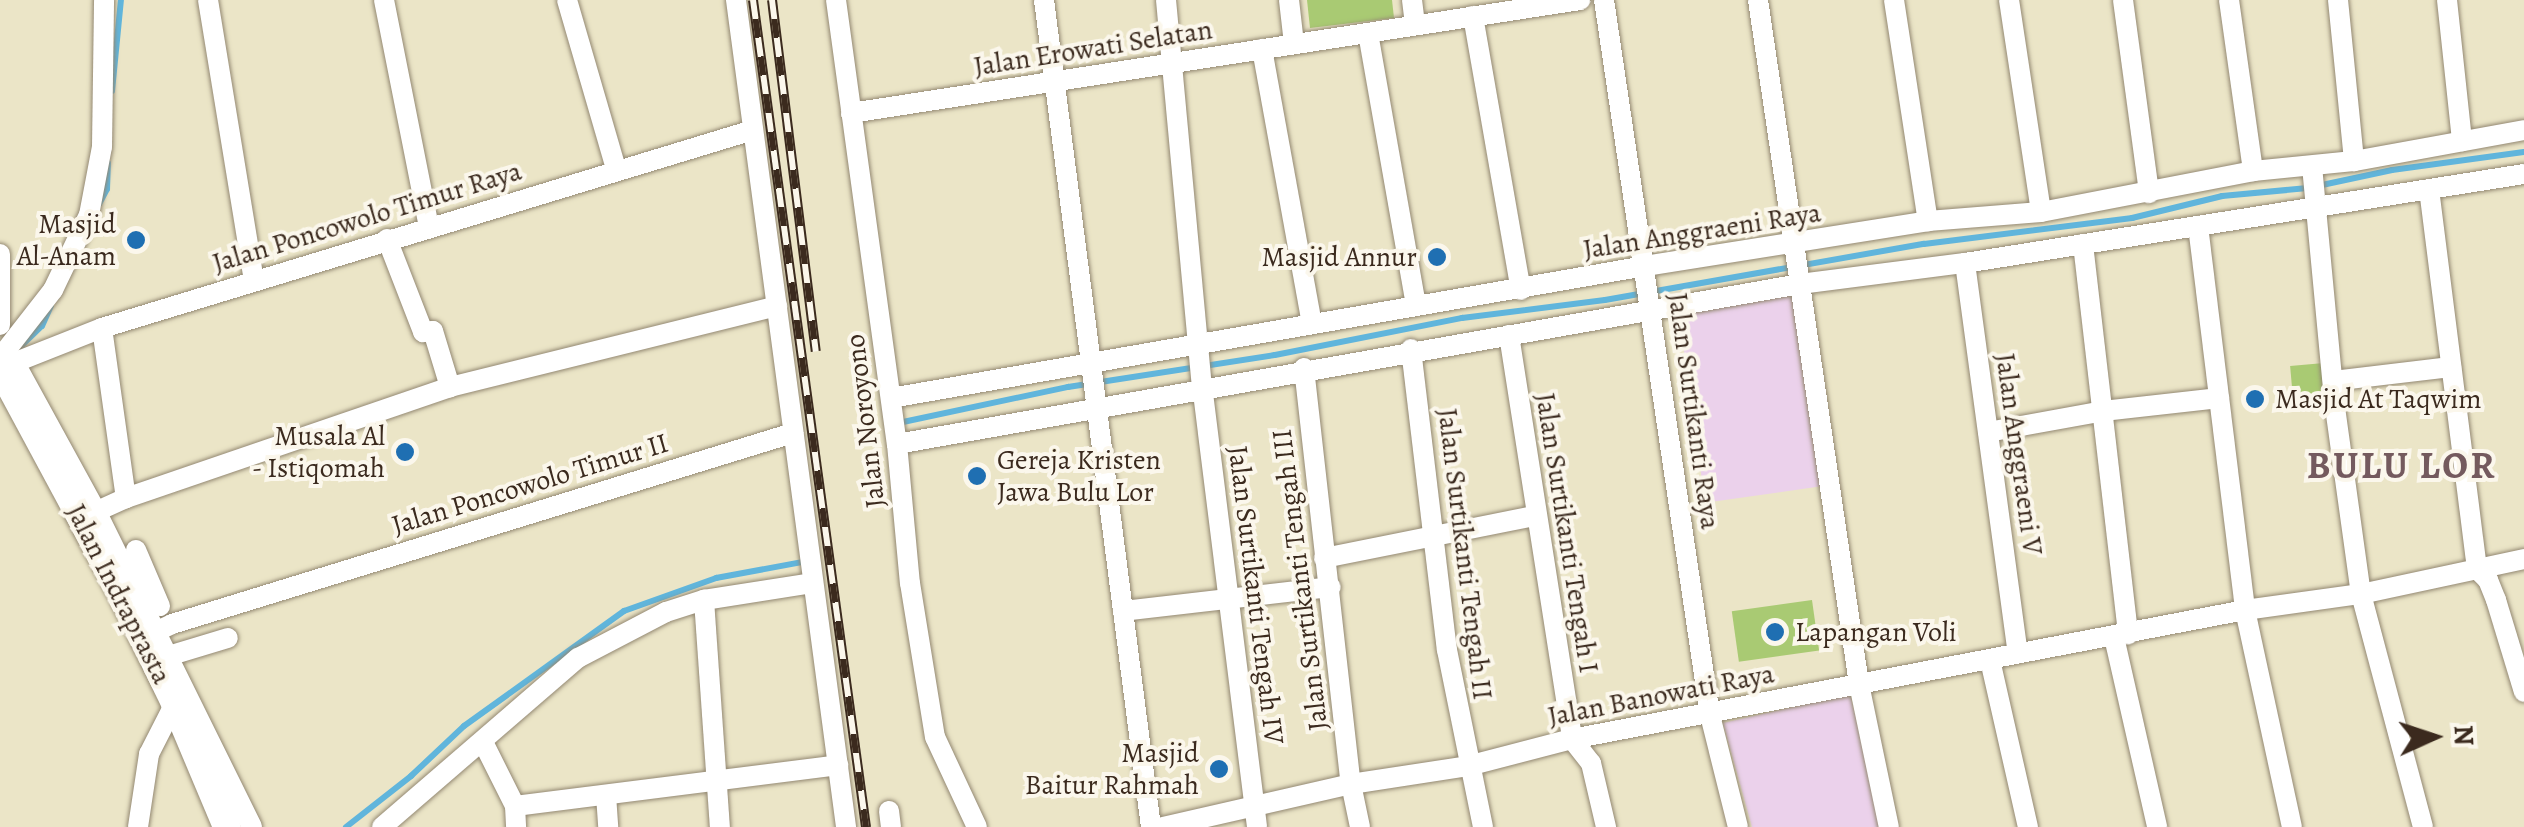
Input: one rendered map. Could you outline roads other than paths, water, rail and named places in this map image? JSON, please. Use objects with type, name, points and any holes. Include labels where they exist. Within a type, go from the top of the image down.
[{"type":"main road","name":"Jalan Indraprasta","points":[[5,366],[89,515],[132,582],[175,702],[227,827]]},
{"type":"street","points":[[5,366],[53,290],[89,214],[102,147],[104,0]]},
{"type":"street","points":[[208,0],[254,281]]},
{"type":"street","points":[[384,0],[429,228]]},
{"type":"street","points":[[567,0],[616,169]]},
{"type":"street","points":[[736,0],[846,827]]},
{"type":"street","name":"Jalan Noroyono","points":[[836,0],[897,444],[910,583],[935,737],[976,827]]},
{"type":"street","points":[[1044,0],[1057,81],[1089,368],[1152,827]]},
{"type":"street","name":"Jalan Surtikanti Tengah IV","points":[[1166,0],[1202,386],[1256,818]]},
{"type":"street","points":[[1289,0],[1294,44]]},
{"type":"street","points":[[1412,0],[1415,26]]},
{"type":"street","name":"Jalan Erowati Selatan","points":[[851,113],[1415,26],[1540,3],[1580,0]]},
{"type":"street","name":"Jalan Surtikanti Raya","points":[[1604,0],[1710,715],[1738,827]]},
{"type":"street","points":[[1758,0],[1797,246],[1858,684],[1889,827]]},
{"type":"street","points":[[1894,0],[1928,221]]},
{"type":"street","points":[[2008,0],[2041,212]]},
{"type":"street","points":[[2123,0],[2148,193]]},
{"type":"street","points":[[2228,0],[2253,172]]},
{"type":"street","points":[[2338,0],[2354,160]]},
{"type":"street","points":[[2447,0],[2462,140]]},
{"type":"street","points":[[1473,16],[1521,290]]},
{"type":"street","points":[[1368,33],[1416,304]]},
{"type":"street","points":[[1262,49],[1312,323]]},
{"type":"street","name":"Jalan Poncowolo Timur Raya","points":[[5,366],[102,328],[753,130]]},
{"type":"street","name":"Jalan Anggraeni Raya","points":[[891,398],[1200,349],[1416,304],[1797,246],[1928,221],[2041,212],[2253,172],[2312,169],[2524,130]]},
{"type":"street","points":[[2312,169],[2333,381],[2362,594],[2423,827]]},
{"type":"street","points":[[897,444],[1095,403],[1509,335],[1800,280],[1965,263],[2318,203],[2524,174]]},
{"type":"street","points":[[2429,189],[2477,569],[2488,580],[2524,692]]},
{"type":"street","points":[[2198,226],[2245,610],[2292,827]]},
{"type":"street","points":[[388,239],[423,332],[432,331],[450,386]]},
{"type":"street","points":[[2084,244],[2103,411],[2121,635],[2158,827]]},
{"type":"street","points":[[0,254],[0,325]]},
{"type":"street","name":"Jalan Anggraeni V","points":[[1965,263],[2018,653]]},
{"type":"street","points":[[89,515],[126,498],[450,386],[777,306]]},
{"type":"street","points":[[102,328],[126,498]]},
{"type":"street","name":"Jalan Surtikanti Tengah I","points":[[1509,335],[1572,739],[1591,763],[1606,827]]},
{"type":"street","name":"Jalan Surtikanti Tengah II","points":[[1411,349],[1433,536],[1468,766],[1482,827]]},
{"type":"street","points":[[2333,381],[2452,367]]},
{"type":"street","name":"Jalan Surtikanti Tengah III","points":[[1304,368],[1351,784],[1360,827]]},
{"type":"street","points":[[1988,432],[2103,411],[2219,398]]},
{"type":"street","name":"Jalan Poncowolo Timur II","points":[[154,647],[793,433]]},
{"type":"street","points":[[1324,558],[1535,516]]},
{"type":"street","points":[[136,550],[132,582],[160,606]]},
{"type":"street","name":"Jalan Banowati Raya","points":[[1163,827],[1256,818],[1351,784],[1468,766],[1572,739],[2245,610],[2362,594],[2524,559]]},
{"type":"street","points":[[382,827],[578,658],[666,612],[704,600],[812,583]]},
{"type":"street","points":[[1123,611],[1330,587]]},
{"type":"street","points":[[704,600],[720,827]]},
{"type":"street","points":[[228,638],[154,647],[252,827]]},
{"type":"street","points":[[1990,660],[2028,827]]},
{"type":"street","points":[[138,827],[149,754],[175,702]]},
{"type":"street","points":[[483,742],[515,816],[606,795],[838,766]]},
{"type":"street","points":[[606,795],[608,827]]},
{"type":"waterway","points":[[112,91],[121,0]]},
{"type":"waterway","points":[[903,422],[1068,387],[1275,355],[1462,318],[1605,300],[1924,244],[2132,218],[2222,196],[2308,188],[2392,170],[2524,152]]},
{"type":"waterway","points":[[99,204],[107,189],[108,163]]},
{"type":"waterway","points":[[20,347],[42,326],[51,306]]},
{"type":"waterway","points":[[346,827],[411,776],[464,726],[624,611],[716,578],[808,561]]},
{"type":"railway","points":[[753,0],[866,827]]},
{"type":"railway","points":[[772,0],[816,351]]},
{"type":"place","name":"Masjid Al-Anam","points":[[136,240]]},
{"type":"place","name":"Masjid Annur","points":[[1437,257]]},
{"type":"place","name":"Masjid At Taqwim","points":[[2255,399]]},
{"type":"place","name":"Musala Al - Istiqomah","points":[[405,452]]},
{"type":"place","name":"Gereja Kristen Jawa Bulu Lor","points":[[977,476]]},
{"type":"place","name":"Lapangan Voli","points":[[1775,632]]},
{"type":"place","name":"Masjid Baitur Rahmah","points":[[1219,769]]},
{"type":"district","name":"BULU LOR","points":[[2402,466]]}]
